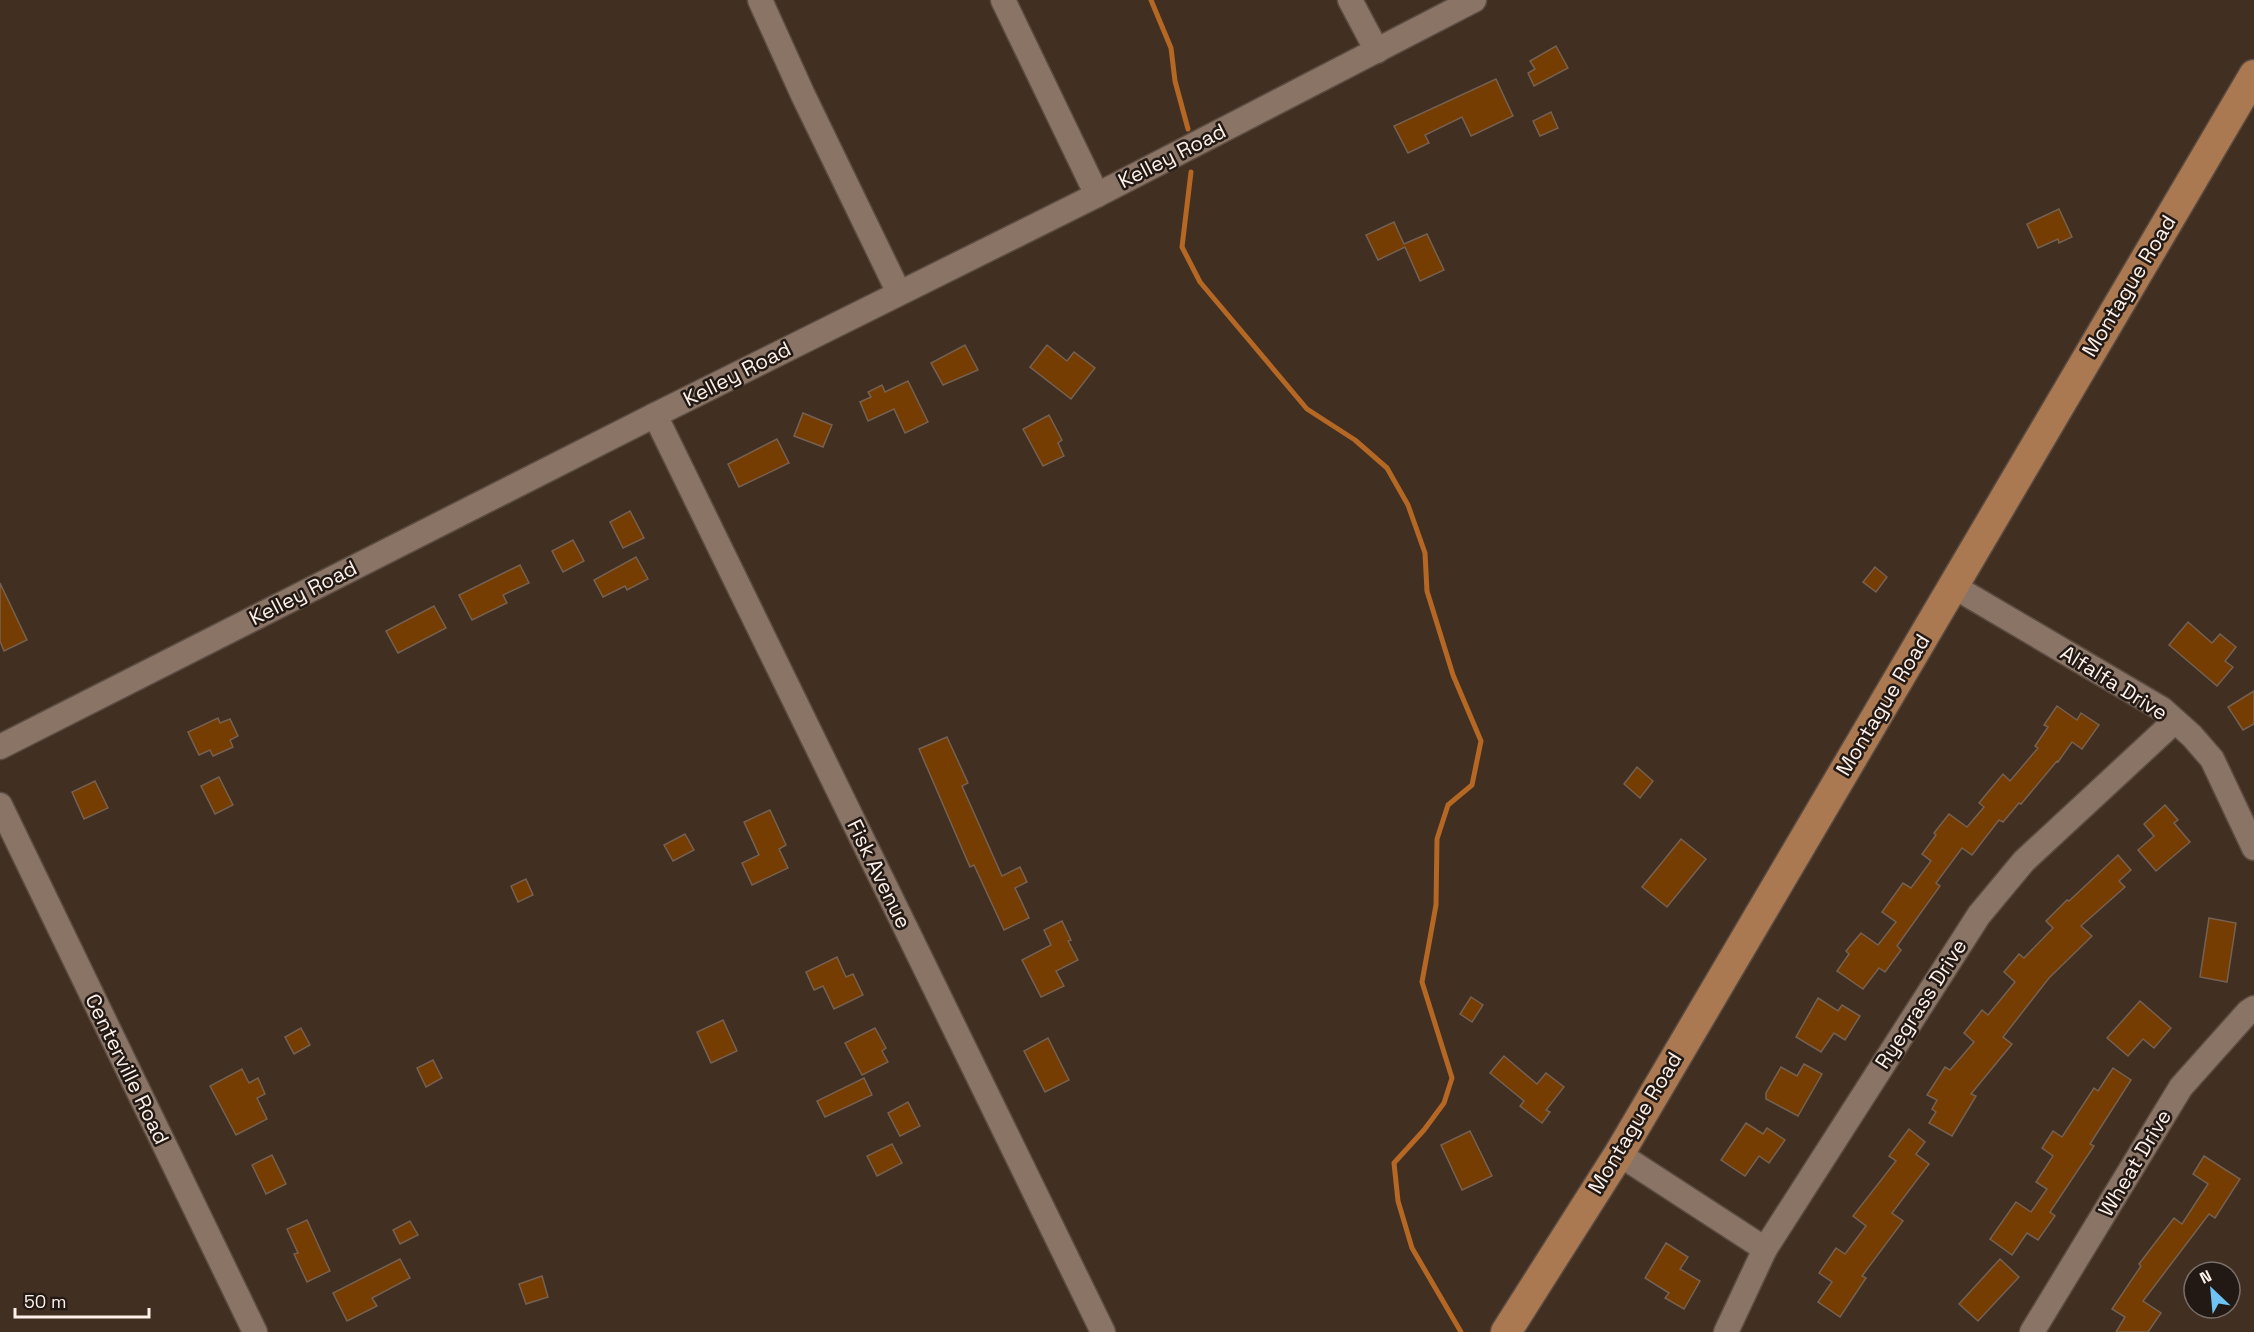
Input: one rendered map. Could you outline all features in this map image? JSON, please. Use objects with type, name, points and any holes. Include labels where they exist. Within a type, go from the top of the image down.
[{"type":"main road","name":"Montague Road","points":[[1506,1332],[1618,1154],[2254,75]]},
{"type":"street","points":[[760,0],[803,95],[899,293]]},
{"type":"street","points":[[1004,0],[1096,195]]},
{"type":"street","points":[[1350,0],[1377,51]]},
{"type":"street","name":"Kelley Road","points":[[0,747],[655,415],[1096,195],[1474,0]]},
{"type":"street","name":"Fisk Avenue","points":[[655,415],[1103,1332]]},
{"type":"street","name":"Alfalfa Drive","points":[[1953,586],[2162,709],[2192,736],[2212,759],[2254,848]]},
{"type":"street","name":"Ryegrass Drive","points":[[1726,1332],[1765,1249],[1979,915],[2024,861],[2175,721]]},
{"type":"street","name":"Centerville Road","points":[[0,805],[255,1332]]},
{"type":"street","name":"Wheat Drive","points":[[2032,1332],[2181,1087],[2248,1011],[2254,1008]]},
{"type":"street","points":[[1618,1154],[1765,1249]]},
{"type":"building","points":[[1556,46],[1568,68],[1534,86],[1528,73],[1535,69],[1530,61]]},
{"type":"building","points":[[1496,79],[1513,116],[1471,136],[1462,117],[1425,135],[1429,143],[1408,153],[1394,126]]},
{"type":"building","points":[[1551,112],[1558,128],[1540,136],[1533,121]]},
{"type":"building","points":[[2059,209],[2072,237],[2059,243],[2058,239],[2038,248],[2027,224]]},
{"type":"building","points":[[1394,222],[1404,244],[1427,234],[1444,270],[1420,281],[1405,247],[1378,260],[1366,235]]},
{"type":"building","points":[[965,345],[978,370],[943,385],[931,363]]},
{"type":"building","points":[[1047,345],[1067,361],[1074,352],[1095,368],[1071,399],[1030,367]]},
{"type":"building","points":[[908,381],[928,422],[905,433],[894,409],[868,421],[860,402],[871,397],[868,392],[882,385],[885,392]]},
{"type":"building","points":[[803,413],[832,425],[823,447],[794,436]]},
{"type":"building","points":[[1049,415],[1062,440],[1058,443],[1064,456],[1043,466],[1023,429]]},
{"type":"building","points":[[777,439],[789,463],[739,487],[728,464]]},
{"type":"building","points":[[630,511],[644,538],[623,548],[610,522]]},
{"type":"building","points":[[573,540],[584,561],[563,572],[552,551]]},
{"type":"building","points":[[636,557],[648,579],[627,590],[625,586],[603,597],[594,580]]},
{"type":"building","points":[[520,565],[529,583],[503,595],[507,603],[472,620],[459,595]]},
{"type":"building","points":[[1875,567],[1887,577],[1876,592],[1863,582]]},
{"type":"building","points":[[0,583],[27,640],[4,651],[0,641]]},
{"type":"building","points":[[434,606],[446,628],[398,653],[386,631]]},
{"type":"building","points":[[2188,622],[2212,643],[2220,634],[2236,647],[2225,661],[2233,667],[2217,686],[2169,645]]},
{"type":"building","points":[[2254,691],[2254,724],[2243,730],[2228,707]]},
{"type":"building","points":[[2057,706],[2077,720],[2081,713],[2099,725],[2082,749],[2072,742],[2058,762],[2021,804],[2019,803],[2003,822],[1999,820],[1972,855],[1962,848],[1936,883],[1940,886],[1897,946],[1901,950],[1885,972],[1879,968],[1863,989],[1837,971],[1849,954],[1846,951],[1861,933],[1878,945],[1896,922],[1882,912],[1903,883],[1911,888],[1931,861],[1922,854],[1936,835],[1934,833],[1949,814],[1967,827],[1984,807],[1979,803],[2003,774],[2010,781],[2038,748],[2035,746],[2048,727],[2044,725]]},
{"type":"building","points":[[218,718],[220,723],[230,719],[238,736],[230,740],[233,747],[213,756],[210,750],[199,755],[188,732]]},
{"type":"building","points":[[947,737],[968,783],[962,786],[1002,876],[1020,867],[1027,882],[1015,888],[1029,918],[1004,930],[974,865],[970,867],[919,749]]},
{"type":"building","points":[[1637,767],[1653,781],[1640,798],[1624,784]]},
{"type":"building","points":[[219,777],[233,805],[215,814],[201,786]]},
{"type":"building","points":[[95,781],[108,808],[84,819],[72,792]]},
{"type":"building","points":[[2165,805],[2178,820],[2174,823],[2190,842],[2156,871],[2138,850],[2154,836],[2144,824]]},
{"type":"building","points":[[770,810],[786,845],[779,849],[788,868],[752,885],[742,863],[759,855],[744,822]]},
{"type":"building","points":[[685,834],[694,850],[673,861],[664,845]]},
{"type":"building","points":[[1681,839],[1706,859],[1667,907],[1642,887]]},
{"type":"building","points":[[2118,855],[2131,870],[2119,881],[2125,887],[2081,926],[2092,936],[2049,978],[2003,1037],[2012,1044],[1971,1094],[1976,1096],[1952,1136],[1929,1123],[1936,1112],[1932,1109],[1937,1100],[1927,1095],[1945,1067],[1950,1070],[1974,1042],[1964,1033],[1982,1010],[1988,1015],[2015,982],[2004,972],[2019,954],[2024,958],[2053,928],[2046,921]]},
{"type":"building","points":[[526,879],[533,895],[518,902],[511,886]]},
{"type":"building","points":[[2209,918],[2236,923],[2227,982],[2200,977]]},
{"type":"building","points":[[1062,921],[1071,940],[1068,941],[1078,960],[1056,971],[1064,986],[1041,997],[1022,960],[1051,945],[1044,930]]},
{"type":"building","points":[[837,957],[846,977],[853,974],[863,995],[834,1009],[823,986],[814,990],[806,972]]},
{"type":"building","points":[[1471,997],[1483,1005],[1472,1022],[1460,1014]]},
{"type":"building","points":[[1818,998],[1838,1011],[1842,1005],[1860,1016],[1845,1040],[1834,1033],[1821,1052],[1796,1037]]},
{"type":"building","points":[[2140,1001],[2171,1028],[2154,1048],[2143,1039],[2128,1056],[2107,1038]]},
{"type":"building","points":[[723,1020],[737,1051],[711,1063],[697,1032]]},
{"type":"building","points":[[301,1028],[310,1045],[294,1054],[285,1037]]},
{"type":"building","points":[[875,1028],[886,1048],[882,1051],[888,1062],[862,1075],[845,1043]]},
{"type":"building","points":[[1048,1038],[1069,1080],[1045,1092],[1024,1051]]},
{"type":"building","points":[[1504,1056],[1537,1084],[1546,1073],[1564,1087],[1546,1110],[1550,1112],[1542,1123],[1520,1106],[1524,1101],[1490,1073]]},
{"type":"building","points":[[433,1060],[442,1078],[426,1087],[417,1068]]},
{"type":"building","points":[[1804,1064],[1822,1074],[1798,1116],[1766,1099],[1766,1093],[1781,1067],[1797,1076]]},
{"type":"building","points":[[2113,1068],[2131,1080],[2090,1144],[2094,1146],[2050,1212],[2055,1216],[2038,1240],[2027,1233],[2012,1255],[1990,1239],[2016,1202],[2031,1212],[2047,1189],[2036,1182],[2053,1156],[2042,1148],[2053,1131],[2062,1137],[2094,1088],[2098,1091]]},
{"type":"building","points":[[242,1069],[249,1083],[258,1078],[265,1094],[257,1098],[267,1119],[236,1135],[210,1086]]},
{"type":"building","points":[[864,1078],[872,1095],[825,1117],[817,1101]]},
{"type":"building","points":[[908,1102],[920,1126],[900,1136],[888,1113]]},
{"type":"building","points":[[1746,1123],[1763,1134],[1767,1128],[1785,1140],[1769,1163],[1759,1156],[1745,1176],[1721,1160]]},
{"type":"building","points":[[1909,1129],[1925,1142],[1916,1154],[1929,1164],[1892,1213],[1903,1221],[1862,1276],[1866,1278],[1840,1317],[1818,1302],[1832,1282],[1819,1273],[1836,1248],[1845,1254],[1866,1226],[1853,1216],[1896,1161],[1889,1156]]},
{"type":"building","points":[[1470,1131],[1492,1176],[1462,1190],[1441,1145]]},
{"type":"building","points":[[892,1144],[902,1163],[877,1176],[867,1156]]},
{"type":"building","points":[[272,1155],[286,1184],[266,1194],[252,1165]]},
{"type":"building","points":[[2204,1156],[2240,1179],[2215,1218],[2209,1214],[2143,1301],[2161,1313],[2148,1332],[2116,1332],[2125,1317],[2112,1309],[2141,1266],[2139,1264],[2174,1218],[2182,1224],[2208,1184],[2193,1174]]},
{"type":"building","points":[[307,1220],[330,1271],[307,1282],[294,1254],[298,1253],[287,1229]]},
{"type":"building","points":[[410,1221],[418,1235],[400,1244],[393,1230]]},
{"type":"building","points":[[1666,1243],[1688,1257],[1680,1269],[1700,1281],[1684,1309],[1665,1298],[1669,1293],[1645,1278]]},
{"type":"building","points":[[400,1259],[410,1278],[372,1298],[377,1306],[347,1321],[333,1293]]},
{"type":"building","points":[[2000,1259],[2019,1277],[1978,1321],[1959,1304]]},
{"type":"building","points":[[542,1276],[548,1297],[526,1304],[519,1284]]},
{"type":"waterway","points":[[1151,0],[1171,48],[1175,81],[1188,129]]},
{"type":"waterway","points":[[1191,172],[1182,247],[1200,282],[1307,409],[1355,440],[1387,468],[1408,505],[1425,553],[1427,591],[1453,675],[1481,741],[1472,785],[1448,805],[1437,839],[1436,905],[1422,982],[1452,1078],[1444,1103],[1424,1130],[1394,1163],[1398,1201],[1412,1248],[1461,1332]]}]
